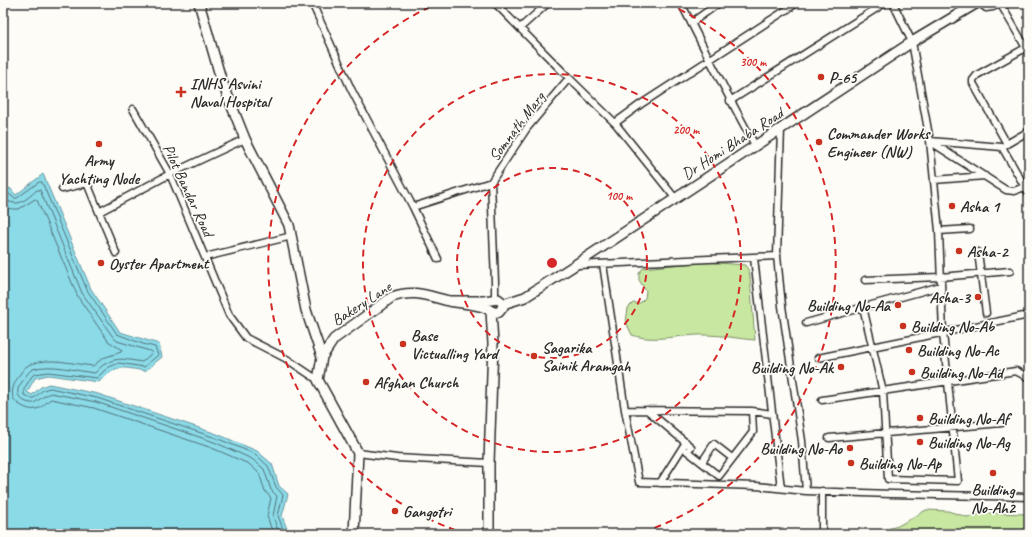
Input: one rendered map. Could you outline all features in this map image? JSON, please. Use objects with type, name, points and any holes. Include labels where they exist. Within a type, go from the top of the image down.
[{"type":"street","points":[[199,3],[221,79],[245,139],[289,225],[306,310],[322,357],[318,380],[358,453],[354,534]]},
{"type":"street","points":[[312,3],[351,89],[413,207],[438,259]]},
{"type":"street","points":[[495,3],[615,123],[675,198]]},
{"type":"street","points":[[520,28],[548,3]]},
{"type":"street","points":[[681,3],[730,101],[755,145]]},
{"type":"street","points":[[691,23],[719,3]]},
{"type":"street","points":[[615,123],[641,104],[796,3]]},
{"type":"street","points":[[730,101],[885,3]]},
{"type":"street","points":[[863,307],[882,392],[888,479],[958,481],[943,333],[939,231],[930,141],[912,42],[893,3]]},
{"type":"street","name":"Dr Homi Bhaba Road","points":[[502,307],[525,297],[575,265],[912,42],[977,3]]},
{"type":"street","points":[[980,3],[986,8],[993,7],[1001,3],[1028,49],[977,75],[973,80],[973,83],[1027,186],[1029,194]]},
{"type":"street","name":"Somnath Marg","points":[[494,299],[496,282],[491,182],[527,128],[569,78]]},
{"type":"street","name":"Pilot Bandar Road","points":[[133,109],[170,174],[228,315],[246,338],[285,358],[318,380]]},
{"type":"street","points":[[781,128],[777,256],[782,306],[802,441],[806,491]]},
{"type":"street","points":[[930,141],[1005,146],[1029,131]]},
{"type":"street","points":[[99,212],[170,174],[245,139]]},
{"type":"street","points":[[930,141],[1006,190],[1014,191],[1027,186]]},
{"type":"street","points":[[934,180],[984,176]]},
{"type":"street","points":[[413,207],[491,182]]},
{"type":"street","points":[[62,188],[87,183],[116,253]]},
{"type":"street","points":[[939,231],[970,229]]},
{"type":"street","points":[[205,257],[292,236]]},
{"type":"street","points":[[978,252],[986,313]]},
{"type":"street","points":[[575,265],[777,256]]},
{"type":"street","points":[[754,258],[781,488]]},
{"type":"street","points":[[603,264],[625,410],[639,482],[756,486],[806,491],[1029,497]]},
{"type":"street","points":[[865,280],[1010,271]]},
{"type":"street","points":[[806,323],[941,286]]},
{"type":"street","name":"Bakery Lane","points":[[322,357],[334,338],[392,297],[402,293],[416,293],[490,310],[497,313],[502,307]]},
{"type":"street","points":[[489,534],[489,463],[493,344],[489,304],[494,299],[500,300],[502,307],[493,344]]},
{"type":"street","name":"Bakery Lane","points":[[449,301],[494,299]]},
{"type":"street","points":[[818,358],[1029,315]]},
{"type":"street","points":[[822,400],[1016,371],[1029,378]]},
{"type":"street","points":[[625,410],[752,411],[772,414]]},
{"type":"street","points":[[647,410],[691,447],[687,451],[719,476],[753,432],[752,411]]},
{"type":"street","points":[[829,438],[1002,423]]},
{"type":"street","points":[[660,483],[686,442]]},
{"type":"street","points":[[702,462],[714,444],[732,458]]},
{"type":"street","points":[[358,453],[397,458],[489,463]]},
{"type":"street","points":[[822,491],[822,534]]},
{"type":"green space","points":[[704,262],[745,265],[749,271],[755,340],[712,335],[650,338],[632,335],[626,322],[628,308],[633,303],[640,303],[645,298],[646,291],[639,280],[639,273],[643,268]]},
{"type":"green space","points":[[926,510],[948,511],[967,517],[987,513],[1029,514],[1029,534],[869,534],[898,526]]},
{"type":"water","points":[[43,174],[91,289],[120,332],[159,344],[162,357],[145,371],[120,368],[110,372],[99,382],[48,375],[35,378],[27,392],[32,395],[41,387],[49,384],[98,394],[217,434],[257,451],[272,464],[279,486],[288,494],[282,516],[289,534],[3,534],[3,193],[10,188],[16,195]]},
{"type":"place","name":"P-65","points":[[821,77]]},
{"type":"place","name":"INHS Asvini Naval Hospital","points":[[181,92]]},
{"type":"place","name":"Commander Works Engineer (NW)","points":[[819,142]]},
{"type":"place","name":"Army Yachting Node","points":[[99,144]]},
{"type":"place","name":"Asha 1","points":[[952,206]]},
{"type":"place","name":"Asha-2","points":[[959,251]]},
{"type":"place","name":"Oyster Apartment","points":[[101,263]]},
{"type":"place","name":"Asha-3","points":[[978,297]]},
{"type":"place","name":"Building No-Aa","points":[[898,305]]},
{"type":"place","name":"Building No-Ab","points":[[903,326]]},
{"type":"place","name":"Base Victualling Yard","points":[[403,344]]},
{"type":"place","name":"Building No-Ac","points":[[909,350]]},
{"type":"place","name":"Sagarika Sainik Aramgah","points":[[534,356]]},
{"type":"place","name":"Building No-Ak","points":[[841,367]]},
{"type":"place","name":"Building No-Ad","points":[[912,372]]},
{"type":"place","name":"Afghan Church","points":[[366,382]]},
{"type":"place","name":"Building No-Af","points":[[920,418]]},
{"type":"place","name":"Building No-Ag","points":[[920,442]]},
{"type":"place","name":"Building No-Ao","points":[[850,448]]},
{"type":"place","name":"Building No-Ap","points":[[851,463]]},
{"type":"place","name":"Building No-Ah2","points":[[993,473]]},
{"type":"place","name":"Gangotri","points":[[395,511]]}]
